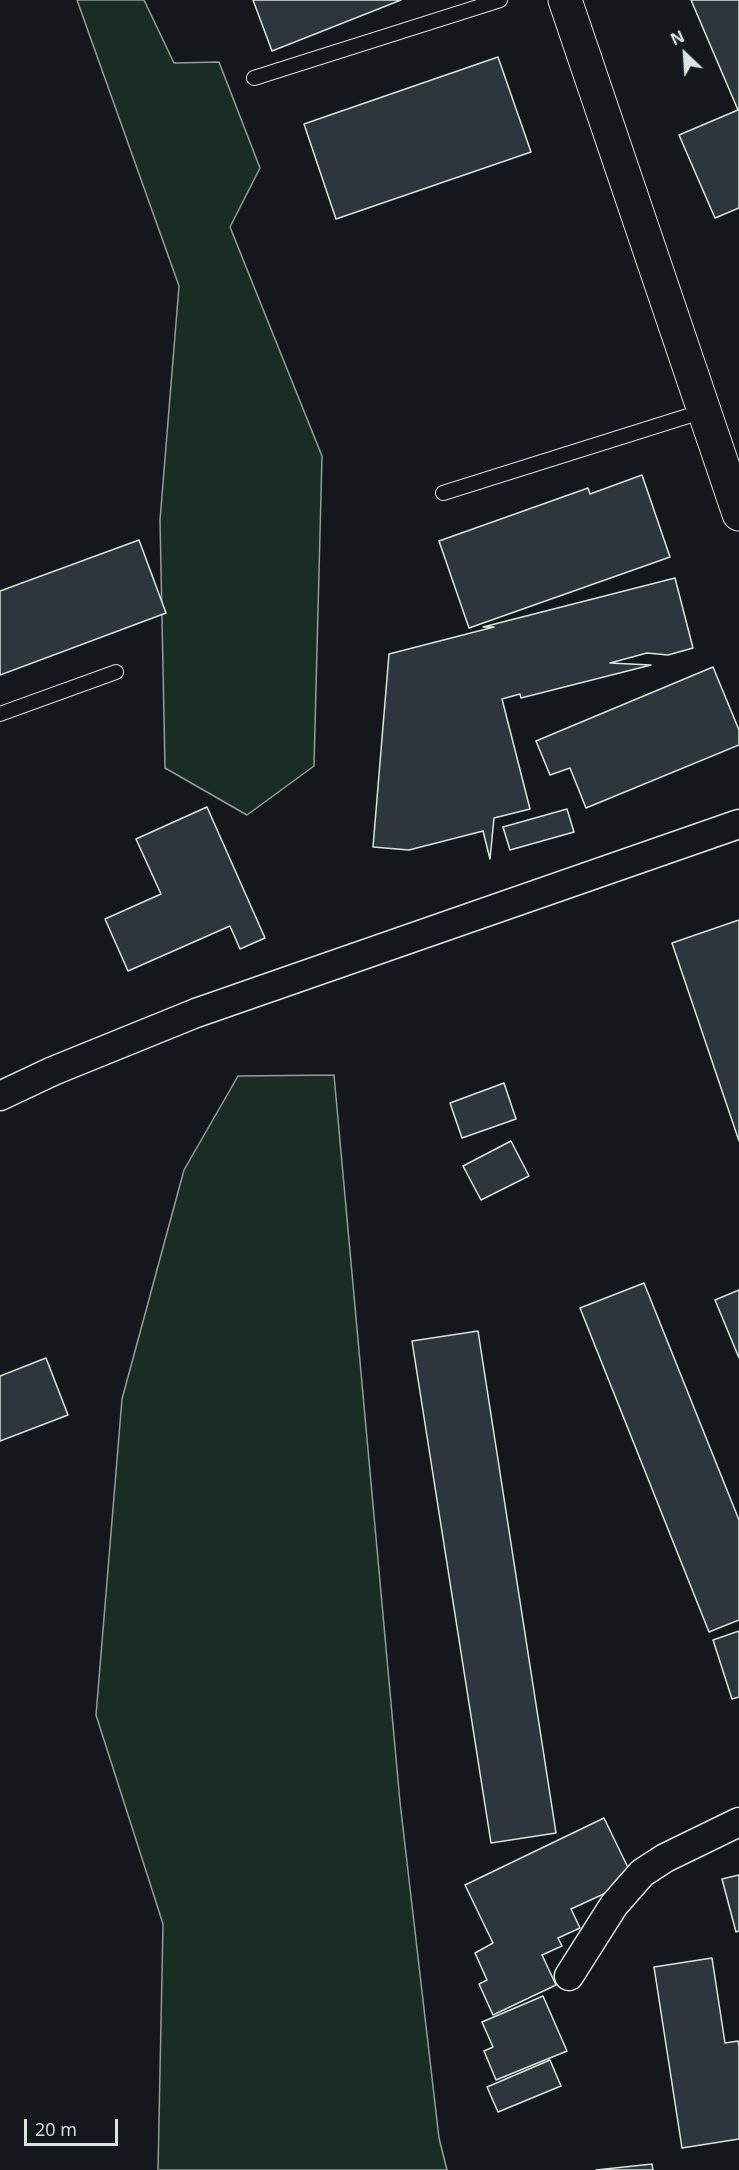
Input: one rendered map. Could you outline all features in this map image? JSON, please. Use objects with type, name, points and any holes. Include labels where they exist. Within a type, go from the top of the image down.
[{"type":"street","points":[[565,0],[739,514]]},
{"type":"street","points":[[0,1096],[53,1071],[196,1013],[739,824]]},
{"type":"street","points":[[569,1976],[614,1905],[642,1874],[665,1858],[739,1822]]},
{"type":"lane","points":[[254,78],[500,0]]},
{"type":"lane","points":[[443,493],[704,411]]},
{"type":"lane","points":[[0,714],[116,672]]},
{"type":"green space","points":[[77,0],[144,0],[174,63],[219,62],[260,168],[230,227],[322,456],[314,766],[247,815],[165,768],[160,520],[179,286]]},
{"type":"green space","points":[[334,1075],[400,1802],[439,2138],[447,2170],[158,2170],[163,1924],[96,1715],[122,1399],[184,1170],[238,1076]]},
{"type":"building","points":[[253,0],[401,0],[272,51]]},
{"type":"building","points":[[691,0],[739,0],[739,208],[715,218],[679,135],[738,110]]},
{"type":"building","points":[[498,57],[531,152],[336,219],[304,124]]},
{"type":"building","points":[[642,475],[670,557],[469,628],[439,541],[588,488],[590,494]]},
{"type":"building","points":[[139,540],[166,613],[0,675],[0,591]]},
{"type":"building","points":[[675,578],[693,648],[668,655],[647,653],[610,663],[651,665],[521,698],[520,694],[502,699],[530,809],[494,818],[490,859],[483,831],[409,850],[373,847],[389,654],[494,627],[483,627]]},
{"type":"building","points":[[713,667],[739,730],[739,745],[586,808],[570,768],[550,775],[536,741]]},
{"type":"building","points":[[207,807],[265,938],[240,949],[230,926],[128,971],[105,919],[161,894],[136,839]]},
{"type":"building","points":[[567,809],[574,832],[510,850],[503,827]]},
{"type":"building","points":[[739,920],[739,1141],[672,943]]},
{"type":"building","points":[[504,1083],[516,1119],[462,1138],[450,1103]]},
{"type":"building","points":[[511,1141],[529,1176],[481,1200],[463,1166]]},
{"type":"building","points":[[644,1283],[739,1520],[739,1620],[709,1632],[580,1308]]},
{"type":"building","points":[[739,1290],[739,1358],[715,1300]]},
{"type":"building","points":[[478,1331],[556,1833],[491,1843],[412,1341]]},
{"type":"building","points":[[46,1358],[68,1415],[0,1441],[0,1376]]},
{"type":"building","points":[[739,1631],[739,1697],[732,1699],[713,1640]]},
{"type":"building","points":[[604,1818],[634,1880],[571,1909],[580,1928],[558,1938],[562,1946],[542,1955],[556,1985],[493,2015],[479,1984],[487,1980],[475,1953],[493,1943],[465,1885]]},
{"type":"building","points":[[739,1875],[739,1931],[736,1932],[722,1879]]},
{"type":"building","points":[[712,1958],[725,2043],[738,2041],[739,2046],[739,2139],[682,2148],[654,1967]]},
{"type":"building","points":[[543,1996],[567,2051],[496,2080],[484,2051],[493,2047],[482,2022]]},
{"type":"building","points":[[550,2060],[561,2086],[498,2112],[487,2087]]},
{"type":"building","points":[[652,2164],[653,2170],[596,2170]]}]
